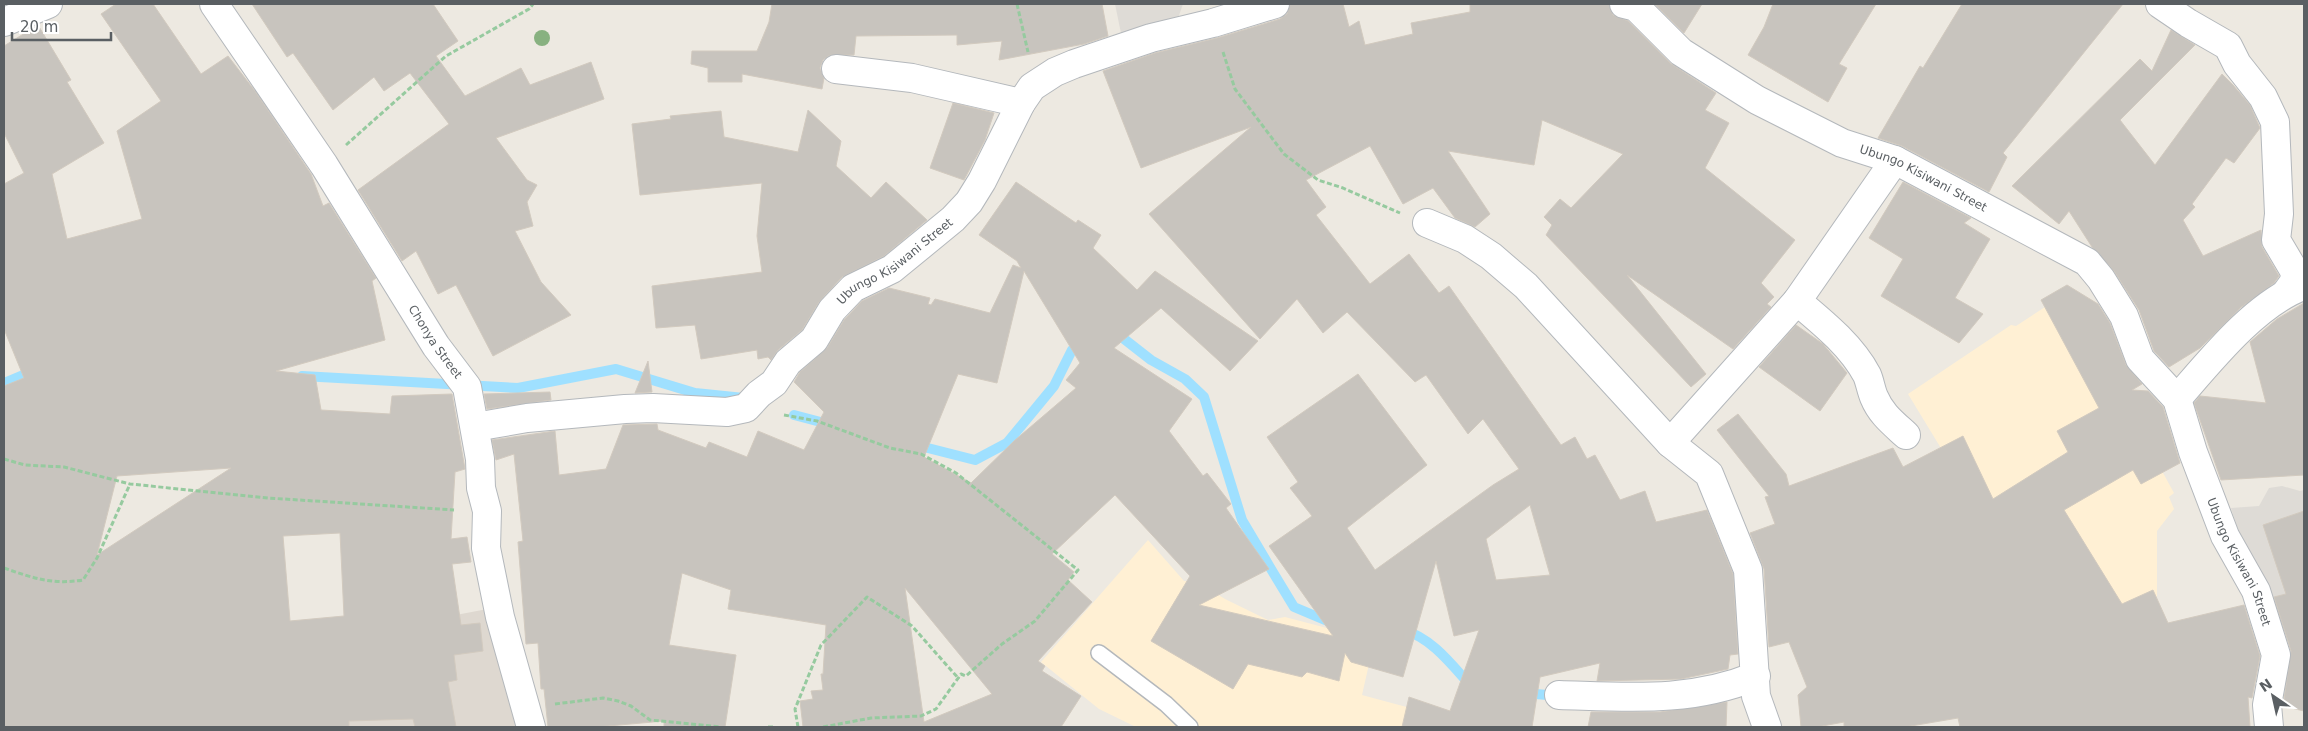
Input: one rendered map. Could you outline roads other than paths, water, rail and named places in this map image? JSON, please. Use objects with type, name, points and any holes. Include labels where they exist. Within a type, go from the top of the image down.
[{"type":"street","points":[[4,22],[48,4]]},
{"type":"street","name":"Chonya Street","points":[[214,4],[324,166],[436,346],[467,386],[476,427],[481,488],[487,510],[486,548],[500,617],[528,718]]},
{"type":"street","points":[[836,69],[1027,95],[1055,72],[1074,64],[1151,38],[1212,23],[1275,4]]},
{"type":"street","name":"Ubungo Kisiwani Street","points":[[1624,4],[1636,7],[1681,52],[1757,100],[1842,142],[1895,160],[2087,262],[2101,279],[2124,316],[2140,359],[2176,399],[2193,452],[2226,536],[2256,591],[2274,642],[2276,655],[2274,671],[2270,679],[2267,705],[2269,727]]},
{"type":"street","points":[[2160,4],[2188,24],[2228,46],[2237,64],[2262,97],[2275,122],[2279,214],[2276,240],[2295,272],[2295,289],[2232,336],[2176,399]]},
{"type":"street","name":"Ubungo Kisiwani Street","points":[[476,427],[527,418],[625,409],[653,408],[727,412],[746,408],[759,394],[774,383],[788,362],[814,340],[832,310],[854,288],[892,269],[953,219],[969,202],[1027,95]]},
{"type":"street","points":[[1670,443],[1797,301],[1895,160]]},
{"type":"street","points":[[1427,223],[1465,239],[1491,256],[1526,286],[1670,443],[1708,474],[1748,570],[1756,696],[1767,727]]},
{"type":"street","points":[[1797,301],[1828,328],[1853,354],[1867,375],[1882,414],[1906,435]]},
{"type":"street","points":[[1559,695],[1690,696],[1718,690],[1756,676]]},
{"type":"lane","points":[[1098,653],[1166,704],[1190,727]]},
{"type":"waterway","points":[[1114,336],[1119,335],[1151,360],[1185,379],[1204,397],[1242,520],[1294,607],[1332,623]]},
{"type":"waterway","points":[[916,445],[975,460],[1007,443],[1054,386],[1072,350],[1083,346]]},
{"type":"waterway","points":[[302,376],[518,388],[616,369],[695,393],[744,398]]},
{"type":"waterway","points":[[4,383],[35,370]]},
{"type":"waterway","points":[[794,415],[832,425]]},
{"type":"waterway","points":[[1403,630],[1432,645],[1470,685]]},
{"type":"waterway","points":[[1524,693],[1559,696]]}]
